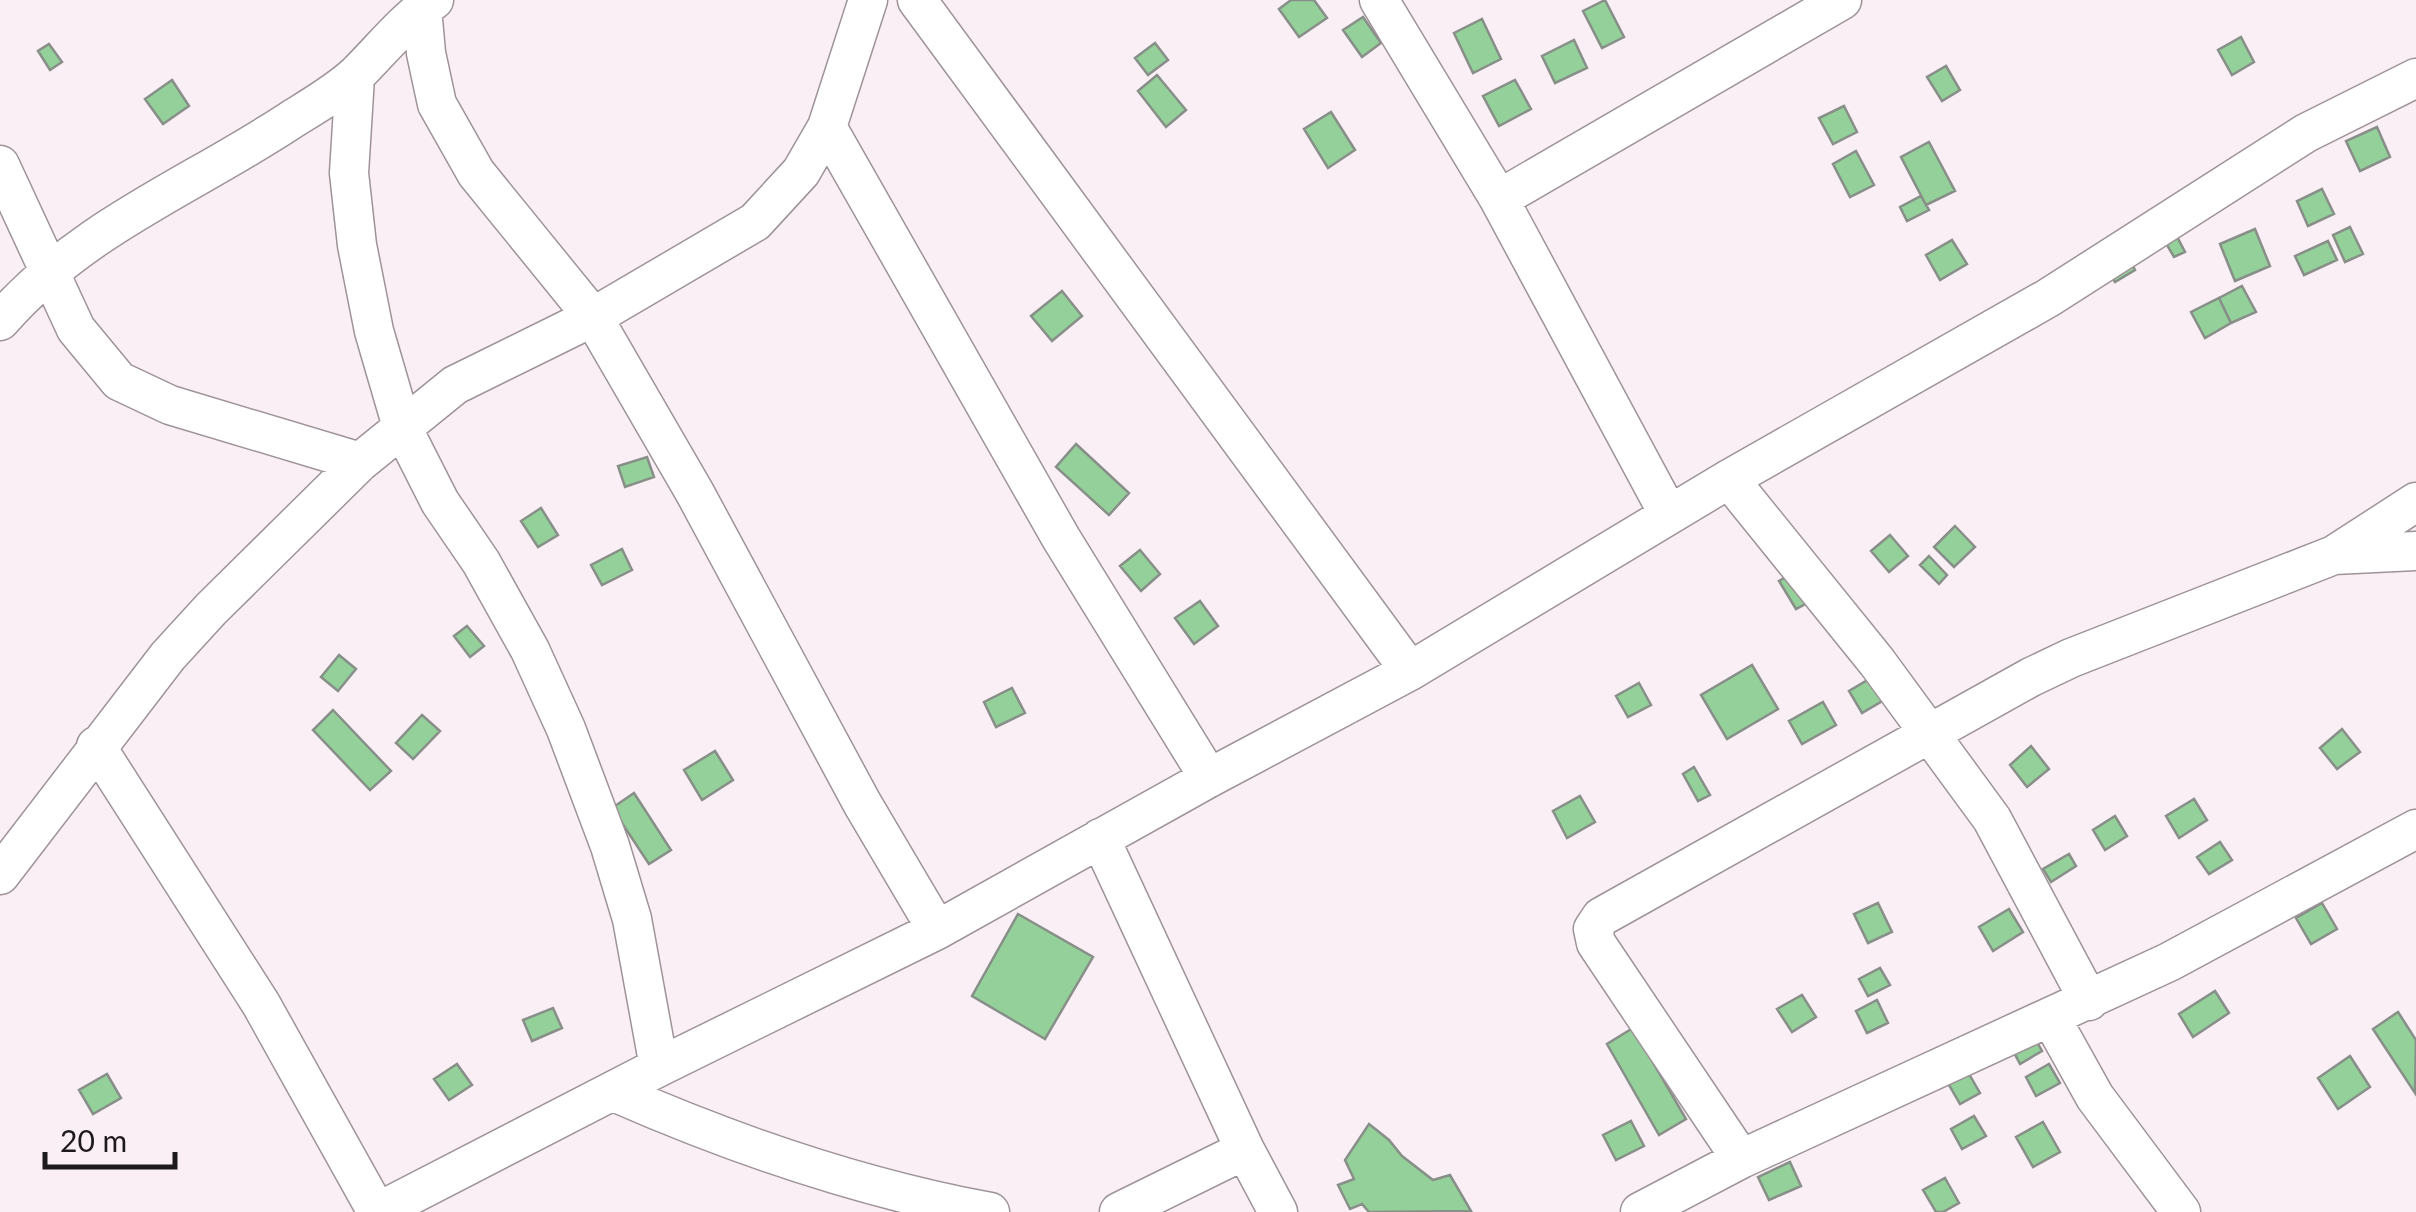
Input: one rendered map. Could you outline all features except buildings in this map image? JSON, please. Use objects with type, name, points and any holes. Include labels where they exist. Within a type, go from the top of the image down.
[{"type":"street","points":[[0,875],[96,746],[211,609],[360,462],[455,384],[592,317],[755,222],[801,172],[827,127],[868,0]]},
{"type":"street","points":[[917,0],[1410,671]]},
{"type":"street","points":[[1379,0],[1499,199],[1670,515]]},
{"type":"street","points":[[1499,199],[1842,0]]},
{"type":"street","points":[[0,321],[50,270],[114,223],[291,120],[355,76],[428,4]]},
{"type":"street","points":[[428,4],[437,104],[476,172],[592,317],[695,494],[862,803],[936,930]]},
{"type":"street","points":[[355,76],[348,173],[357,245],[374,332],[402,427],[440,502],[481,562],[522,636],[566,729],[610,846],[632,919],[658,1067]]},
{"type":"street","points":[[96,746],[261,1004],[377,1212],[936,930],[1410,671],[1730,479],[2048,298],[2306,133],[2416,78]]},
{"type":"street","points":[[827,127],[1042,504],[1209,778]]},
{"type":"street","points":[[0,165],[76,329],[119,380],[170,405],[360,462]]},
{"type":"street","points":[[1730,479],[1931,732],[1992,820],[2089,1001]]},
{"type":"street","points":[[1741,1159],[1596,943],[1593,928],[1601,916],[2071,658],[2334,556],[2416,502]]},
{"type":"street","points":[[2334,556],[2416,551]]},
{"type":"street","points":[[1659,1208],[1741,1159],[2089,1001],[2256,918],[2416,829]]},
{"type":"street","points":[[1100,838],[1244,1150],[1278,1212]]},
{"type":"street","points":[[2051,1018],[2094,1097],[2181,1212]]},
{"type":"street","points":[[614,1092],[713,1136],[934,1202],[990,1212]]},
{"type":"street","points":[[1119,1212],[1244,1150]]}]
